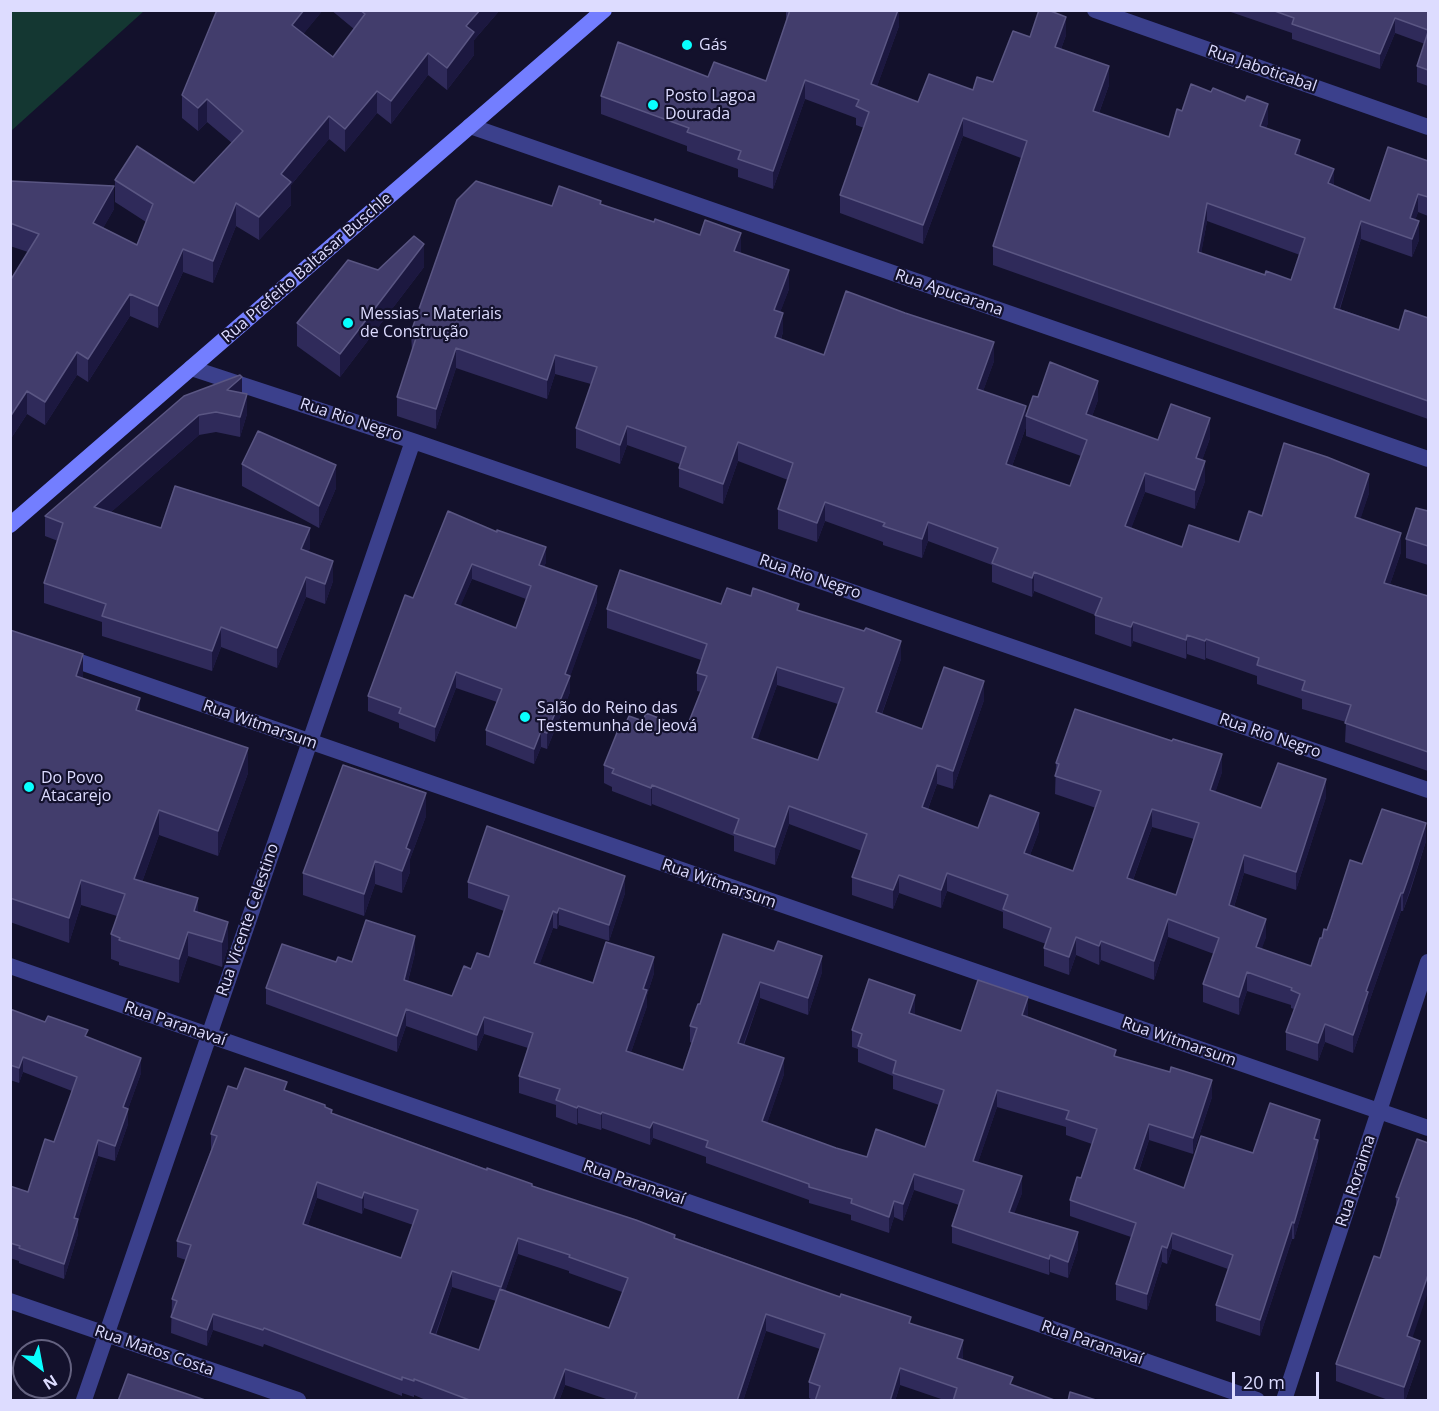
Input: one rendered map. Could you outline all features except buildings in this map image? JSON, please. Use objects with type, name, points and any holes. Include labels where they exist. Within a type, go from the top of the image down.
[{"type":"main road","name":"Rua Prefeito Baltasar Buschle","points":[[10,525],[604,10]]},
{"type":"street","name":"Rua Jaboticabal","points":[[1095,10],[1428,127]]},
{"type":"street","name":"Rua Apucarana","points":[[470,126],[1428,459]]},
{"type":"street","name":"Rua Rio Negro","points":[[191,368],[413,441],[1428,790]]},
{"type":"street","name":"Rua Vicente Celestino","points":[[84,1401],[413,441]]},
{"type":"street","name":"Rua Witmarsum","points":[[44,649],[309,743],[1428,1128]]},
{"type":"street","name":"Rua Roraima","points":[[1284,1401],[1428,962]]},
{"type":"street","name":"Rua Paranavaí","points":[[10,966],[1257,1401]]},
{"type":"street","name":"Rua Matos Costa","points":[[10,1301],[298,1401]]},
{"type":"green space","points":[[11,10],[144,10],[144,11],[11,131]]},
{"type":"place","name":"Gás","points":[[687,45]]},
{"type":"place","name":"Posto Lagoa Dourada","points":[[653,105]]},
{"type":"place","name":"Messias - Materiais de Construção","points":[[348,323]]},
{"type":"place","name":"Salão do Reino das Testemunha de Jeová","points":[[525,717]]},
{"type":"place","name":"Do Povo Atacarejo","points":[[29,787]]}]
